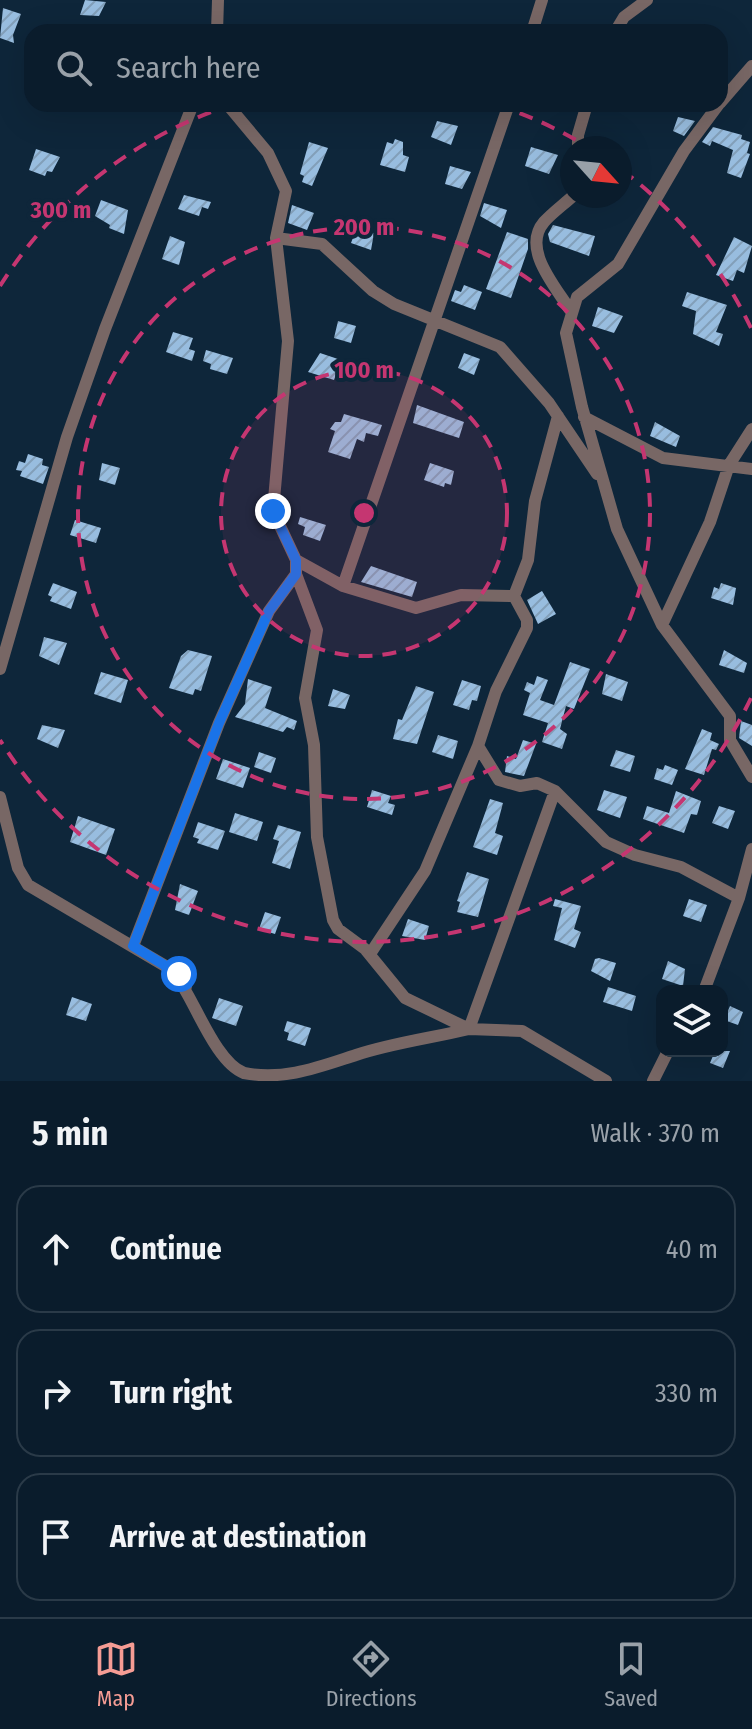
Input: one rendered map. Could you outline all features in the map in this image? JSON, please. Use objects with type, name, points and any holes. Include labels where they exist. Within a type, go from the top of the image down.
[{"type":"street","points":[[217,24],[218,0]]},
{"type":"street","points":[[219,24],[227,0]]},
{"type":"street","points":[[534,24],[542,0]]},
{"type":"street","points":[[620,24],[624,17],[647,0]]},
{"type":"street","points":[[728,94],[752,66]]},
{"type":"street","points":[[0,669],[67,437],[110,316],[190,112]]},
{"type":"street","points":[[234,112],[268,153],[286,191],[276,238],[288,341],[273,511],[296,560],[296,574],[317,630],[305,698],[314,745],[317,837],[327,901],[338,929],[370,954],[400,994],[469,1029]]},
{"type":"street","points":[[343,586],[506,112]]},
{"type":"street","points":[[578,136],[585,112]]},
{"type":"street","points":[[714,112],[684,151],[618,264],[584,288],[570,310],[566,333],[584,417],[617,529],[662,625],[730,716],[730,740],[752,777]]},
{"type":"street","points":[[560,208],[541,225],[537,249],[539,260],[570,310]]},
{"type":"street","points":[[276,238],[322,244],[373,291],[433,321],[500,347],[514,359],[558,416],[604,485]]},
{"type":"street","points":[[370,954],[425,871],[478,746],[490,707],[527,628],[527,620],[514,596],[528,560],[535,501],[558,416]]},
{"type":"street","points":[[584,417],[663,458],[752,469]]},
{"type":"street","points":[[662,625],[710,522],[729,465],[752,429]]},
{"type":"street","points":[[296,560],[343,586],[416,608],[461,595],[514,596]]},
{"type":"street","points":[[133,946],[219,723],[269,611],[296,574]]},
{"type":"street","points":[[478,746],[499,780],[520,786],[537,783],[555,791],[606,842],[703,877],[739,898]]},
{"type":"street","points":[[469,1029],[555,791]]},
{"type":"street","points":[[0,797],[18,868],[28,885],[133,946],[187,982],[185,990],[216,1047],[243,1073],[283,1080],[330,1074],[355,1055],[469,1029],[522,1031],[606,1081]]},
{"type":"street","points":[[706,985],[739,898],[752,849]]},
{"type":"street","points":[[653,1081],[665,1057]]},
{"type":"building","points":[[85,0],[106,2],[99,16],[80,15]]},
{"type":"building","points":[[3,8],[21,14],[13,35],[14,43],[0,38]]},
{"type":"building","points":[[678,117],[695,121],[684,136],[673,131]]},
{"type":"building","points":[[437,121],[458,126],[451,145],[431,137]]},
{"type":"building","points":[[713,127],[742,135],[741,139],[750,142],[747,153],[750,154],[741,178],[727,173],[733,150],[712,141],[710,146],[702,142]]},
{"type":"building","points":[[395,139],[403,142],[403,155],[409,157],[405,172],[380,165],[387,142],[393,144]]},
{"type":"building","points":[[309,142],[328,148],[312,186],[302,182],[304,176],[300,174]]},
{"type":"building","points":[[531,147],[558,155],[549,174],[525,166]]},
{"type":"building","points":[[36,149],[60,157],[52,172],[47,171],[45,176],[29,170]]},
{"type":"building","points":[[450,166],[471,172],[462,189],[445,184]]},
{"type":"building","points":[[184,195],[211,202],[208,209],[202,207],[199,216],[178,209]]},
{"type":"building","points":[[101,200],[128,210],[124,234],[109,228],[110,225],[95,216]]},
{"type":"building","points":[[484,203],[507,210],[501,228],[480,216]]},
{"type":"building","points":[[292,205],[314,213],[307,230],[288,223]]},
{"type":"building","points":[[553,225],[595,236],[589,256],[550,242],[548,234]]},
{"type":"building","points":[[357,227],[374,233],[371,250],[351,243]]},
{"type":"building","points":[[507,232],[528,239],[528,249],[511,298],[486,289]]},
{"type":"building","points":[[170,236],[185,242],[179,265],[162,259]]},
{"type":"building","points":[[734,237],[752,246],[744,273],[737,270],[733,281],[716,275]]},
{"type":"building","points":[[464,285],[482,292],[475,310],[451,301],[455,290],[461,292]]},
{"type":"building","points":[[687,292],[727,305],[716,332],[723,334],[719,346],[693,334],[696,311],[682,306]]},
{"type":"building","points":[[598,307],[623,316],[614,333],[592,326]]},
{"type":"building","points":[[338,321],[356,326],[351,343],[334,338]]},
{"type":"building","points":[[173,332],[193,338],[189,349],[195,351],[192,361],[166,352]]},
{"type":"building","points":[[206,350],[233,358],[227,374],[210,369],[211,364],[203,361]]},
{"type":"building","points":[[320,353],[341,360],[334,380],[308,372]]},
{"type":"building","points":[[464,353],[480,359],[474,375],[458,368]]},
{"type":"building","points":[[417,405],[464,422],[459,438],[413,423]]},
{"type":"building","points":[[344,414],[382,425],[378,436],[366,433],[364,442],[357,439],[350,459],[328,452],[335,431],[330,429],[335,422],[341,422]]},
{"type":"building","points":[[655,422],[680,436],[676,447],[650,436]]},
{"type":"building","points":[[28,454],[43,459],[42,465],[49,467],[43,484],[20,476],[22,471],[16,470],[19,461],[25,463]]},
{"type":"building","points":[[102,463],[120,468],[115,485],[99,480]]},
{"type":"building","points":[[430,463],[454,471],[451,485],[445,483],[444,487],[424,480]]},
{"type":"building","points":[[300,517],[326,525],[320,541],[303,535],[305,527],[298,524]]},
{"type":"building","points":[[75,520],[101,528],[96,543],[70,535]]},
{"type":"building","points":[[371,566],[417,582],[412,597],[361,582]]},
{"type":"building","points":[[53,583],[77,592],[71,609],[50,601],[52,597],[48,595]]},
{"type":"building","points":[[721,583],[736,588],[733,605],[711,598],[714,587],[719,589]]},
{"type":"building","points":[[542,591],[556,614],[538,624],[527,600]]},
{"type":"building","points":[[44,637],[67,643],[59,665],[39,656]]},
{"type":"building","points":[[188,650],[212,656],[201,691],[195,689],[193,695],[169,688],[181,656]]},
{"type":"building","points":[[724,650],[747,663],[744,673],[719,665]]},
{"type":"building","points":[[570,662],[590,669],[574,709],[566,706],[560,729],[567,734],[562,749],[542,742],[548,723],[523,715],[530,693],[524,690],[527,682],[534,685],[537,676],[548,680],[540,700],[554,705]]},
{"type":"building","points":[[101,672],[128,680],[121,703],[94,694]]},
{"type":"building","points":[[606,674],[628,682],[622,701],[602,694]]},
{"type":"building","points":[[248,679],[272,687],[265,708],[297,721],[294,730],[287,727],[283,732],[235,717],[245,704]]},
{"type":"building","points":[[462,680],[481,686],[477,701],[472,700],[469,710],[453,705]]},
{"type":"building","points":[[416,686],[434,692],[417,744],[393,739],[398,719],[402,720]]},
{"type":"building","points":[[333,689],[350,695],[345,709],[328,706]]},
{"type":"building","points":[[741,721],[752,725],[752,746],[739,738]]},
{"type":"building","points":[[42,725],[65,730],[58,748],[37,739]]},
{"type":"building","points":[[702,729],[712,733],[710,740],[719,744],[716,750],[712,749],[704,775],[685,769]]},
{"type":"building","points":[[438,735],[458,741],[453,759],[432,752]]},
{"type":"building","points":[[523,740],[536,744],[524,776],[505,772],[507,756],[516,759]]},
{"type":"building","points":[[616,750],[635,756],[630,772],[610,766]]},
{"type":"building","points":[[259,752],[276,758],[271,773],[254,767]]},
{"type":"building","points":[[223,759],[250,768],[243,788],[216,779]]},
{"type":"building","points":[[665,765],[678,770],[672,785],[654,779],[657,768],[663,770]]},
{"type":"building","points":[[372,790],[391,796],[388,803],[395,805],[392,815],[367,807]]},
{"type":"building","points":[[604,790],[627,797],[620,818],[597,810]]},
{"type":"building","points":[[676,791],[701,801],[697,815],[691,814],[684,833],[643,819],[647,806],[669,813]]},
{"type":"building","points":[[490,799],[503,803],[495,833],[503,836],[497,855],[473,847]]},
{"type":"building","points":[[719,806],[735,811],[728,829],[712,823]]},
{"type":"building","points":[[235,813],[263,822],[257,841],[229,832]]},
{"type":"building","points":[[78,816],[115,829],[106,855],[70,842]]},
{"type":"building","points":[[198,822],[225,831],[218,850],[197,843],[199,839],[193,837]]},
{"type":"building","points":[[278,825],[301,832],[290,869],[272,863],[279,841],[273,839]]},
{"type":"building","points":[[467,872],[489,879],[478,917],[457,912],[460,902],[457,901]]},
{"type":"building","points":[[180,884],[198,891],[189,915],[175,910]]},
{"type":"building","points":[[555,899],[581,906],[574,929],[581,932],[575,948],[554,940],[562,908],[553,906]]},
{"type":"building","points":[[689,899],[707,905],[701,922],[683,916]]},
{"type":"building","points":[[265,912],[281,917],[275,934],[259,929]]},
{"type":"building","points":[[408,919],[429,926],[425,940],[402,936]]},
{"type":"building","points":[[595,959],[616,963],[610,981],[591,971]]},
{"type":"building","points":[[668,961],[685,969],[683,985],[662,979]]},
{"type":"building","points":[[608,987],[636,996],[632,1011],[603,1002]]},
{"type":"building","points":[[72,997],[92,1004],[86,1021],[66,1015]]},
{"type":"building","points":[[219,998],[243,1006],[236,1026],[212,1018]]},
{"type":"building","points":[[730,1006],[743,1012],[738,1025],[728,1021]]},
{"type":"building","points":[[287,1021],[311,1028],[305,1046],[287,1040],[289,1033],[284,1031]]},
{"type":"building","points":[[712,1057],[728,1057],[723,1068],[710,1063]]},
{"type":"route","points":[[179,974],[133,946],[219,723],[269,611],[296,574],[296,560],[273,511]]}]
